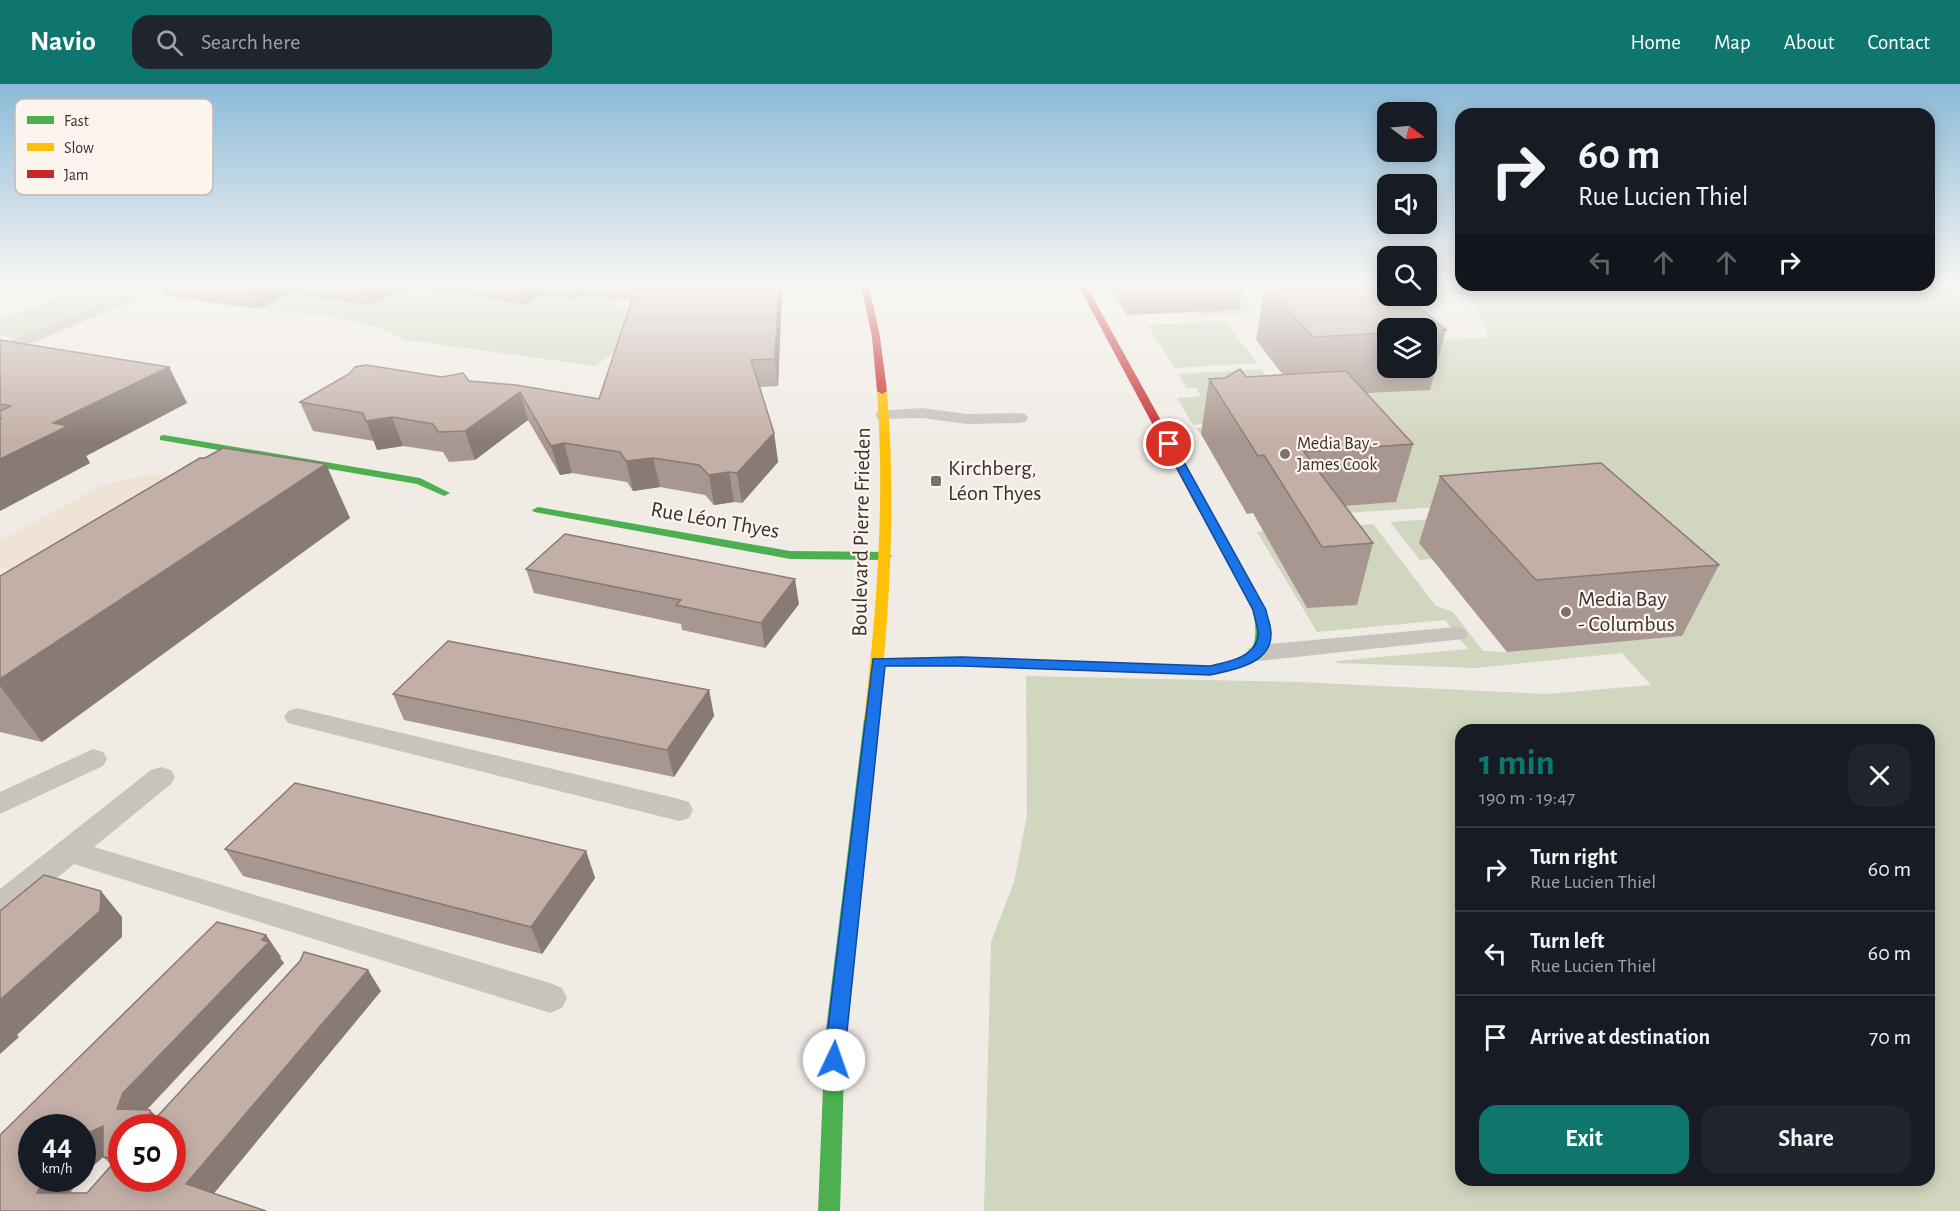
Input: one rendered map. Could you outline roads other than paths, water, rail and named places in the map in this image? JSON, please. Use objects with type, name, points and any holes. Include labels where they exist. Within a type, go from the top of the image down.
[{"type":"street","name":"Boulevard Pierre Frieden","points":[[829,1211],[835,1038],[878,662],[886,556],[884,416],[876,338]]},
{"type":"street","points":[[878,662],[962,662],[1210,670],[1238,665],[1258,652],[1265,635],[1259,610],[1111,338]]},
{"type":"street","points":[[164,438],[420,481],[444,493]]},
{"type":"street","name":"Rue Léon Thyes","points":[[538,510],[790,555],[886,556]]},
{"type":"lane","points":[[0,351],[32,338]]},
{"type":"lane","points":[[884,416],[922,413],[966,418],[1019,418]]},
{"type":"lane","points":[[1258,652],[1456,633]]},
{"type":"lane","points":[[297,717],[679,810]]},
{"type":"lane","points":[[0,804],[93,759]]},
{"type":"lane","points":[[0,907],[161,777]]},
{"type":"lane","points":[[68,851],[550,998]]},
{"type":"place","name":"Media Bay - James Cook","points":[[1285,454]]},
{"type":"place","name":"Kirchberg, Léon Thyes","points":[[936,481]]},
{"type":"place","name":"Media Bay - Columbus","points":[[1566,612]]}]
